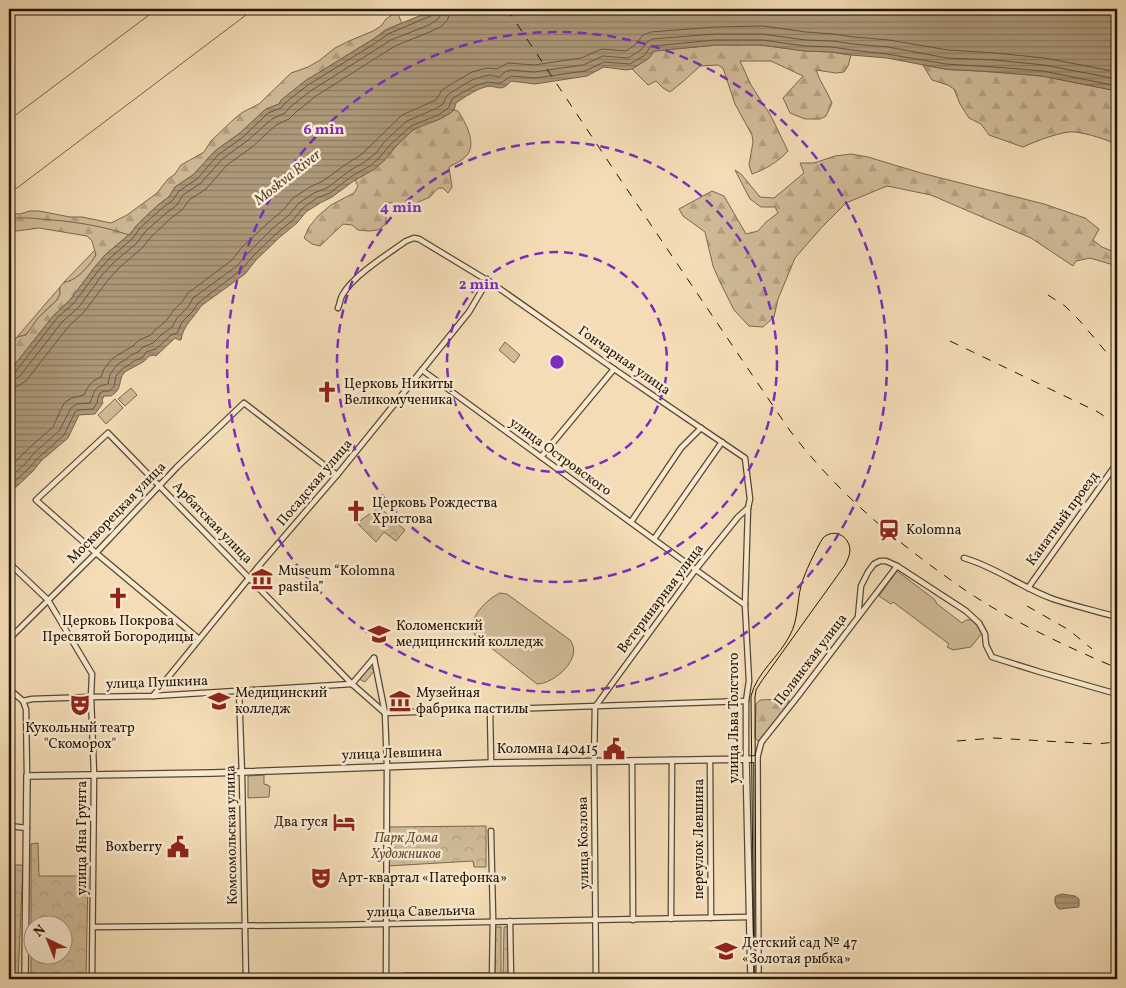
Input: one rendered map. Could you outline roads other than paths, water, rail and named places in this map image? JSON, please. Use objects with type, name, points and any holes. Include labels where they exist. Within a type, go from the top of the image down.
[{"type":"street","points":[[338,308],[341,296],[359,276],[406,240],[414,238],[419,239],[490,282]]},
{"type":"street","name":"Гончарная улица","points":[[490,282],[745,458]]},
{"type":"street","name":"Посадская улица","points":[[153,696],[249,578],[337,475],[490,282]]},
{"type":"street","points":[[541,457],[614,369]]},
{"type":"street","name":"улица Островского","points":[[422,370],[685,562]]},
{"type":"street","name":"Москворецкая улица","points":[[9,639],[96,553],[159,485],[244,403],[337,475]]},
{"type":"street","points":[[631,522],[681,448],[701,428]]},
{"type":"street","name":"Арбатская улица","points":[[96,553],[36,500],[108,433],[352,684],[385,713]]},
{"type":"street","points":[[654,539],[722,442]]},
{"type":"street","name":"улица Льва Толстого","points":[[745,458],[750,499],[748,508],[745,605],[748,681],[746,759],[751,979]]},
{"type":"street","name":"Канатный проезд","points":[[1028,588],[1117,463]]},
{"type":"street","name":"Ветеринарная улица","points":[[595,707],[694,568],[748,508]]},
{"type":"street","points":[[96,553],[199,639]]},
{"type":"street","name":"Канатный проезд","points":[[964,558],[980,562],[1053,599],[1117,617]]},
{"type":"street","name":"Полянская улица","points":[[757,759],[760,743],[858,617],[862,586],[868,572],[874,564],[880,561],[886,561],[897,566],[973,617],[985,634],[986,645],[992,657],[1117,694]]},
{"type":"street","name":"улица Яна Грунта","points":[[9,563],[48,600],[92,674],[94,774],[92,979]]},
{"type":"street","points":[[858,617],[897,566]]},
{"type":"street","points":[[694,568],[745,605]]},
{"type":"street","points":[[352,684],[374,658],[385,713],[387,766],[386,979]]},
{"type":"street","name":"улица Пушкина","points":[[23,701],[32,699],[153,696],[352,684]]},
{"type":"street","points":[[9,689],[23,701],[26,709],[25,979]]},
{"type":"street","name":"Комсомольская улица","points":[[240,690],[246,979]]},
{"type":"street","points":[[385,713],[746,701]]},
{"type":"street","name":"улица Козлова","points":[[595,707],[596,979]]},
{"type":"street","points":[[490,710],[491,763]]},
{"type":"street","name":"улица Льва Толстого","points":[[757,759],[758,979]]},
{"type":"street","name":"улица Левшина","points":[[27,776],[242,772],[491,763],[757,759]]},
{"type":"street","points":[[632,760],[633,920]]},
{"type":"street","points":[[672,760],[672,919]]},
{"type":"street","name":"переулок Левшина","points":[[710,760],[711,918]]},
{"type":"street","points":[[9,826],[27,828]]},
{"type":"street","points":[[404,976],[492,978],[491,832]]},
{"type":"street","name":"улица Савельича","points":[[93,927],[596,921],[749,917]]},
{"type":"street","points":[[510,921],[511,979]]},
{"type":"water","name":"Moskva River","points":[[435,9],[1117,9],[1117,91],[1042,76],[945,69],[887,58],[761,45],[716,45],[654,51],[649,58],[632,69],[604,67],[587,76],[535,84],[511,81],[501,88],[489,86],[481,88],[456,103],[454,110],[450,113],[414,129],[373,170],[306,212],[297,223],[256,260],[245,274],[201,306],[186,326],[181,340],[175,338],[156,356],[149,356],[125,372],[121,377],[118,390],[111,396],[104,396],[103,403],[95,414],[79,415],[68,438],[41,461],[11,492],[9,490],[9,370],[54,315],[70,300],[106,254],[169,197],[175,187],[193,175],[215,151],[240,133],[266,109],[279,104],[281,100],[305,81],[382,33]]},
{"type":"water","points":[[1062,894],[1075,896],[1079,899],[1079,907],[1059,909],[1055,903],[1055,898]]},
{"type":"waterway","points":[[9,12],[13,9]]},
{"type":"waterway","points":[[9,120],[157,9]]},
{"type":"waterway","points":[[9,194],[254,9]]},
{"type":"waterway","points":[[9,219],[28,218],[74,222],[129,235]]},
{"type":"tram line","points":[[754,979],[751,696],[758,679],[793,630],[803,581],[817,548],[823,538],[836,533],[844,537],[849,545],[850,554],[845,565],[756,690],[756,979]]},
{"type":"railway","points":[[507,9],[788,428],[835,483],[888,532],[962,588],[1033,630],[1117,668]]},
{"type":"railway","points":[[1048,295],[1065,306],[1080,321],[1117,365]]},
{"type":"railway","points":[[950,341],[1098,412],[1117,425]]},
{"type":"railway","points":[[1027,606],[1069,630],[1092,649]]},
{"type":"railway","points":[[957,741],[994,738],[1096,744],[1117,742]]},
{"type":"place","name":"Церковь Никиты Великомученика","points":[[327,392]]},
{"type":"place","name":"Церковь Рождества Христова","points":[[356,511]]},
{"type":"place","name":"Kolomna","points":[[889,530]]},
{"type":"place","name":"Museum “Kolomna pastila”","points":[[262,579]]},
{"type":"place","name":"Церковь Покрова Пресвятой Богородицы","points":[[118,598]]},
{"type":"place","name":"Коломенский медицинский колледж","points":[[379,634]]},
{"type":"place","name":"Медицинский колледж","points":[[219,701]]},
{"type":"place","name":"Музейная фабрика пастилы","points":[[400,701]]},
{"type":"place","name":"Кукольный театр \"Скоморох\"","points":[[80,705]]},
{"type":"place","name":"Коломна 140415","points":[[614,749]]},
{"type":"place","name":"Два гуся","points":[[344,822]]},
{"type":"place","name":"Boxberry","points":[[178,847]]},
{"type":"place","name":"Арт-квартал «Патефонка»","points":[[321,878]]},
{"type":"place","name":"Детский сад № 47 «Золотая рыбка»","points":[[726,951]]},
{"type":"park label","name":"Парк Дома Художников","points":[[406,846]]}]
